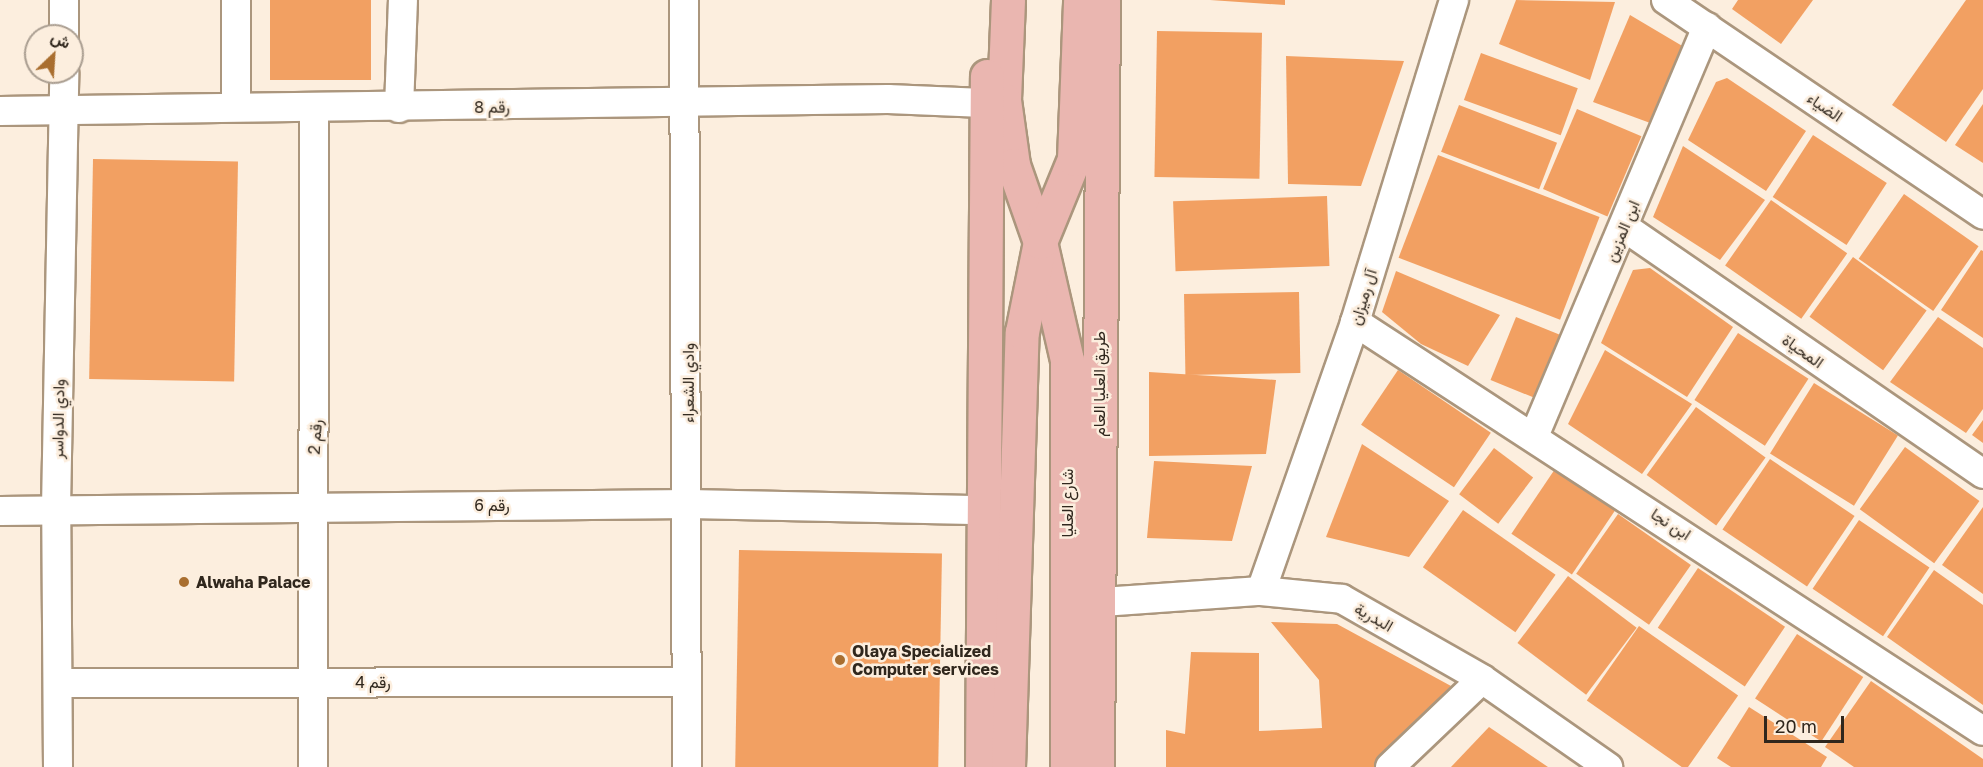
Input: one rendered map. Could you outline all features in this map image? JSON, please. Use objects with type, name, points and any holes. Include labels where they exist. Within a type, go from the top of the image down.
[{"type":"main road","points":[[982,767],[984,103],[997,0]]},
{"type":"main road","name":"شارع العليا","points":[[1008,0],[1004,100],[1010,143],[1040,242],[1067,360],[1067,767]]},
{"type":"main road","name":"شارع العليا","points":[[1008,767],[1018,388],[1040,242],[1074,159],[1080,0]]},
{"type":"main road","name":"طريق العليا العام","points":[[1097,767],[1102,602],[1103,0]]},
{"type":"street","points":[[63,0],[64,24]]},
{"type":"street","points":[[236,0],[236,104]]},
{"type":"street","points":[[399,108],[403,0]]},
{"type":"street","name":"وادي الشعراء","points":[[684,0],[687,103],[689,504],[687,767]]},
{"type":"street","name":"آل رميزان","points":[[1261,591],[1355,322],[1454,0]]},
{"type":"street","name":"الضياء","points":[[1666,0],[1983,214]]},
{"type":"street","name":"ابن المزين","points":[[1535,435],[1707,27]]},
{"type":"street","name":"وادي الدواسر","points":[[58,767],[56,508],[64,84]]},
{"type":"street","name":"رقم 8","points":[[0,111],[65,111],[236,104],[314,108],[399,108],[687,103],[984,103]]},
{"type":"street","name":"رقم 2","points":[[313,767],[310,506],[316,421],[314,108]]},
{"type":"street","name":"المحياة","points":[[1624,226],[1983,474]]},
{"type":"street","name":"ابن نجا","points":[[1355,322],[1535,435],[1983,731]]},
{"type":"street","name":"رقم 6","points":[[0,511],[56,508],[689,504],[984,510]]},
{"type":"street","name":"البدرية","points":[[1102,602],[1261,591],[1342,598],[1482,679],[1608,767]]},
{"type":"street","points":[[1390,767],[1482,679]]},
{"type":"street","name":"رقم 4","points":[[59,683],[687,682]]},
{"type":"building","points":[[270,0],[371,0],[371,80],[270,80]]},
{"type":"building","points":[[1210,0],[1285,0],[1285,5]]},
{"type":"building","points":[[1516,0],[1615,2],[1590,80],[1499,44]]},
{"type":"building","points":[[1738,0],[1813,0],[1781,44],[1732,9]]},
{"type":"building","points":[[1966,0],[1983,0],[1983,89],[1946,142],[1892,105]]},
{"type":"building","points":[[1630,15],[1684,47],[1653,124],[1593,102]]},
{"type":"building","points":[[1157,31],[1262,33],[1259,179],[1154,177]]},
{"type":"building","points":[[1481,53],[1578,88],[1561,135],[1464,100]]},
{"type":"building","points":[[1286,56],[1404,61],[1361,186],[1288,184]]},
{"type":"building","points":[[1727,78],[1806,131],[1766,191],[1688,140],[1716,82]]},
{"type":"building","points":[[1983,104],[1983,163],[1955,145]]},
{"type":"building","points":[[1459,105],[1557,143],[1539,189],[1441,152]]},
{"type":"building","points":[[1577,109],[1641,136],[1607,216],[1543,189]]},
{"type":"building","points":[[1813,135],[1887,183],[1846,245],[1773,197]]},
{"type":"building","points":[[1683,146],[1765,200],[1720,260],[1653,217]]},
{"type":"building","points":[[1438,155],[1600,217],[1560,320],[1399,258]]},
{"type":"building","points":[[93,159],[238,162],[234,381],[89,379]]},
{"type":"building","points":[[1904,194],[1979,246],[1933,311],[1859,259]]},
{"type":"building","points":[[1327,196],[1329,266],[1176,271],[1173,201]]},
{"type":"building","points":[[1771,200],[1847,253],[1801,319],[1725,266]]},
{"type":"building","points":[[1981,250],[1983,251],[1983,338],[1941,310]]},
{"type":"building","points":[[1853,257],[1927,310],[1883,370],[1810,317]]},
{"type":"building","points":[[1650,268],[1733,327],[1687,397],[1601,343],[1633,270]]},
{"type":"building","points":[[1396,271],[1500,315],[1468,366],[1421,344],[1382,312]]},
{"type":"building","points":[[1299,292],[1300,373],[1185,375],[1184,294]]},
{"type":"building","points":[[1516,317],[1562,336],[1537,399],[1491,380]]},
{"type":"building","points":[[1938,317],[1983,348],[1983,409],[1966,433],[1890,382]]},
{"type":"building","points":[[1738,333],[1808,379],[1765,446],[1694,400]]},
{"type":"building","points":[[1605,350],[1692,404],[1642,474],[1568,424]]},
{"type":"building","points":[[1398,370],[1491,433],[1454,487],[1361,425]]},
{"type":"building","points":[[1149,372],[1276,380],[1266,454],[1149,456]]},
{"type":"building","points":[[1814,383],[1898,435],[1854,506],[1770,453]]},
{"type":"building","points":[[1696,407],[1766,458],[1716,526],[1647,475]]},
{"type":"building","points":[[1983,420],[1983,443],[1972,435]]},
{"type":"building","points":[[1362,444],[1449,501],[1409,557],[1326,537]]},
{"type":"building","points":[[1905,447],[1979,501],[1934,563],[1860,509]]},
{"type":"building","points":[[1494,448],[1533,477],[1498,524],[1459,494]]},
{"type":"building","points":[[1770,459],[1855,516],[1807,587],[1722,529]]},
{"type":"building","points":[[1154,461],[1252,466],[1232,541],[1147,538]]},
{"type":"building","points":[[1555,469],[1616,510],[1572,574],[1511,534]]},
{"type":"building","points":[[1983,507],[1983,594],[1942,565]]},
{"type":"building","points":[[1463,510],[1556,575],[1515,632],[1423,567]]},
{"type":"building","points":[[1618,514],[1691,565],[1649,625],[1576,574]]},
{"type":"building","points":[[1859,520],[1929,568],[1883,636],[1813,589]]},
{"type":"building","name":"Olaya Specialized Computer services","points":[[739,550],[942,554],[938,767],[735,767]]},
{"type":"building","points":[[1698,568],[1785,627],[1745,686],[1658,628]]},
{"type":"building","points":[[1934,570],[1983,605],[1983,705],[1887,637]]},
{"type":"building","points":[[1568,576],[1637,628],[1586,695],[1517,643]]},
{"type":"building","points":[[1271,622],[1337,624],[1451,686],[1376,767],[1166,767],[1166,730],[1185,734],[1191,652],[1259,653],[1259,731],[1322,728],[1319,680]]},
{"type":"building","points":[[1639,626],[1738,695],[1688,767],[1682,767],[1587,701]]},
{"type":"building","points":[[1797,634],[1863,677],[1821,742],[1755,699]]},
{"type":"building","points":[[1871,681],[1983,759],[1983,767],[1854,767],[1825,747]]},
{"type":"building","points":[[1749,707],[1827,757],[1821,767],[1731,767],[1717,758]]},
{"type":"building","points":[[1489,727],[1548,767],[1451,767]]},
{"type":"place","name":"Alwaha Palace","points":[[184,582]]},
{"type":"place","name":"Olaya Specialized Computer services","points":[[840,660]]}]
